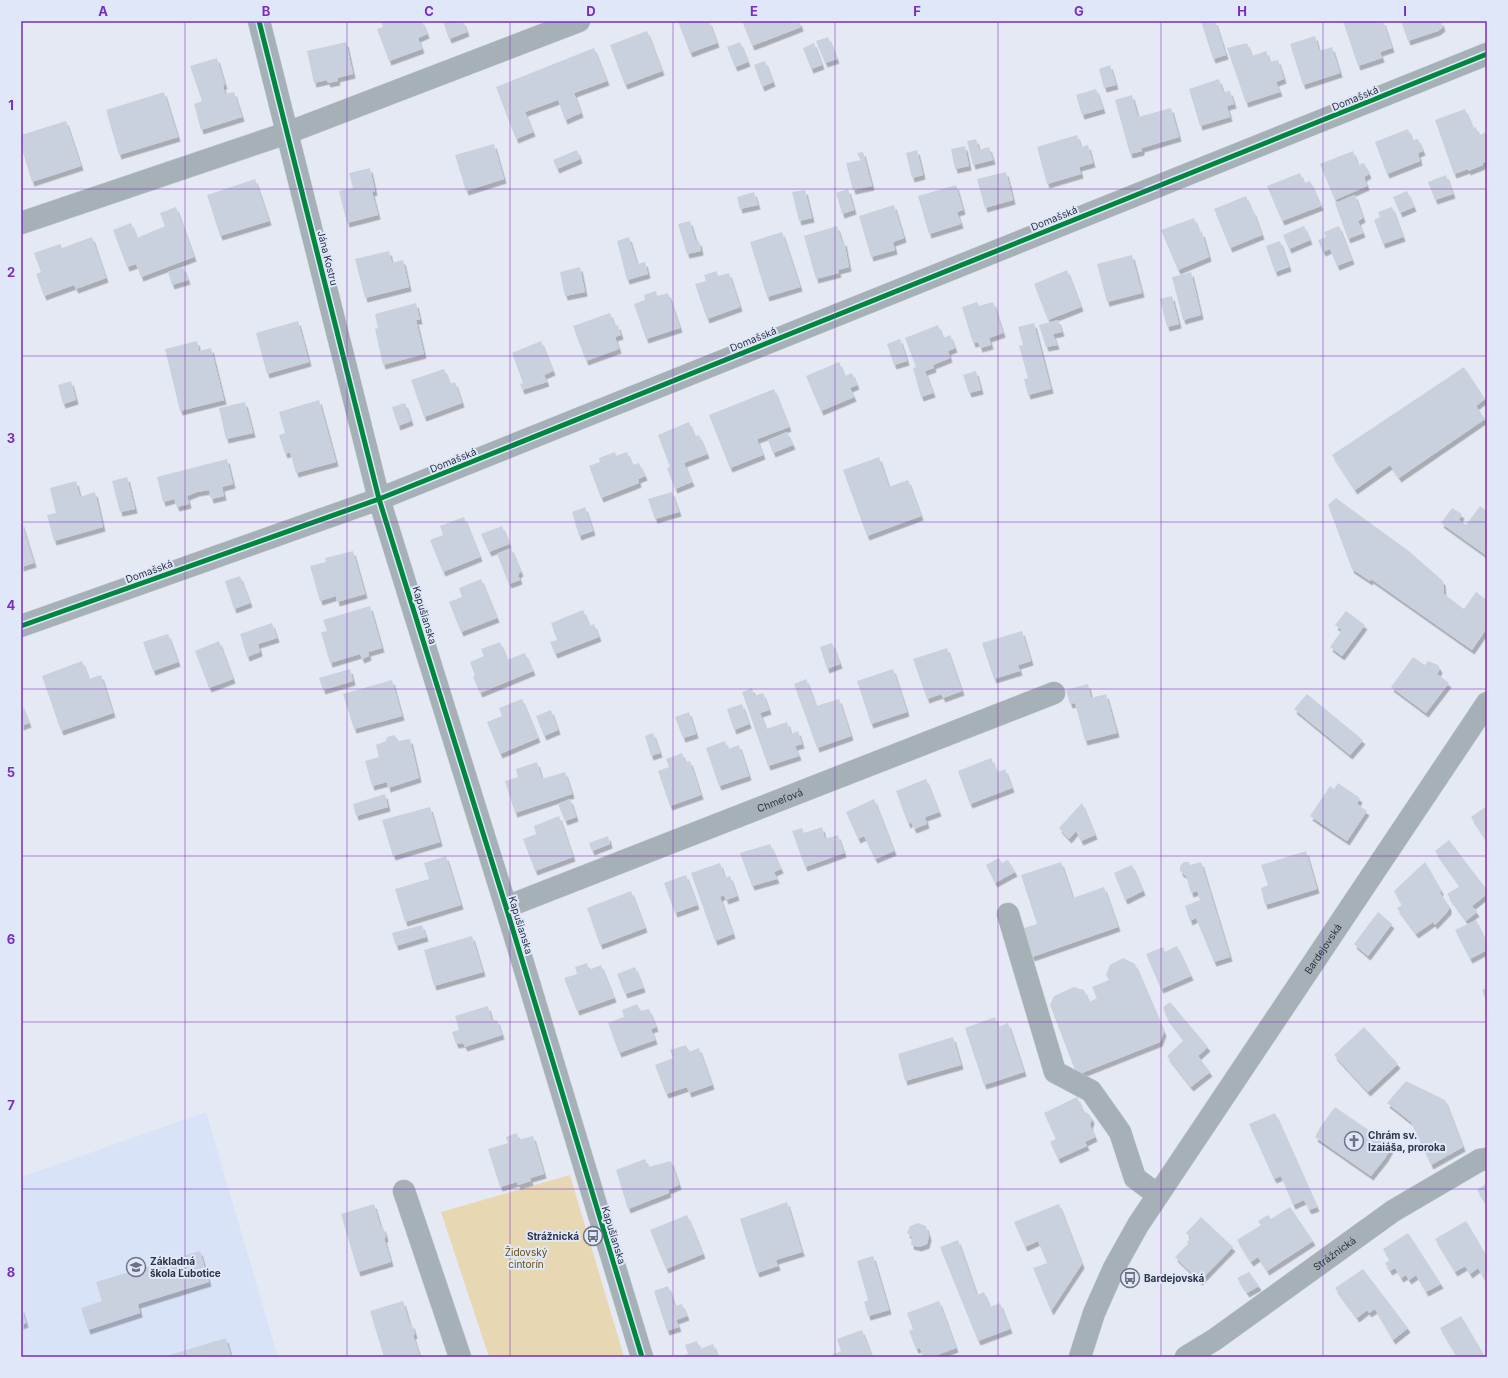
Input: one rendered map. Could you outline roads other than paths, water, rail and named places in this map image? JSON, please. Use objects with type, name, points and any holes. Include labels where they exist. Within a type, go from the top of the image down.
[{"type":"street","name":"Jána Kostru","points":[[259,21],[379,499]]},
{"type":"street","points":[[21,223],[287,133],[579,21]]},
{"type":"street","name":"Domašská","points":[[21,626],[379,499],[1487,54]]},
{"type":"street","name":"Kapušianska","points":[[379,499],[506,907],[642,1357]]},
{"type":"street","name":"Chmeľová","points":[[506,907],[1054,693]]},
{"type":"street","name":"Bardejovská","points":[[1080,1357],[1094,1313],[1114,1268],[1138,1224],[1487,704]]},
{"type":"street","points":[[1008,914],[1055,1072],[1091,1090],[1120,1132],[1135,1178],[1158,1195]]},
{"type":"street","name":"Strážnická","points":[[1186,1357],[1214,1340],[1393,1211],[1480,1160],[1487,1159]]},
{"type":"street","points":[[404,1191],[460,1357]]},
{"type":"place","name":"Chrám sv. Izaiáša, proroka","points":[[1354,1141]]},
{"type":"place","name":"Strážnická","points":[[593,1236]]},
{"type":"place","name":"Základná škola Ľubotice","points":[[136,1267]]},
{"type":"place","name":"Bardejovská","points":[[1130,1278]]},
{"type":"park label","name":"Židovský cintorín","points":[[526,1258]]}]
